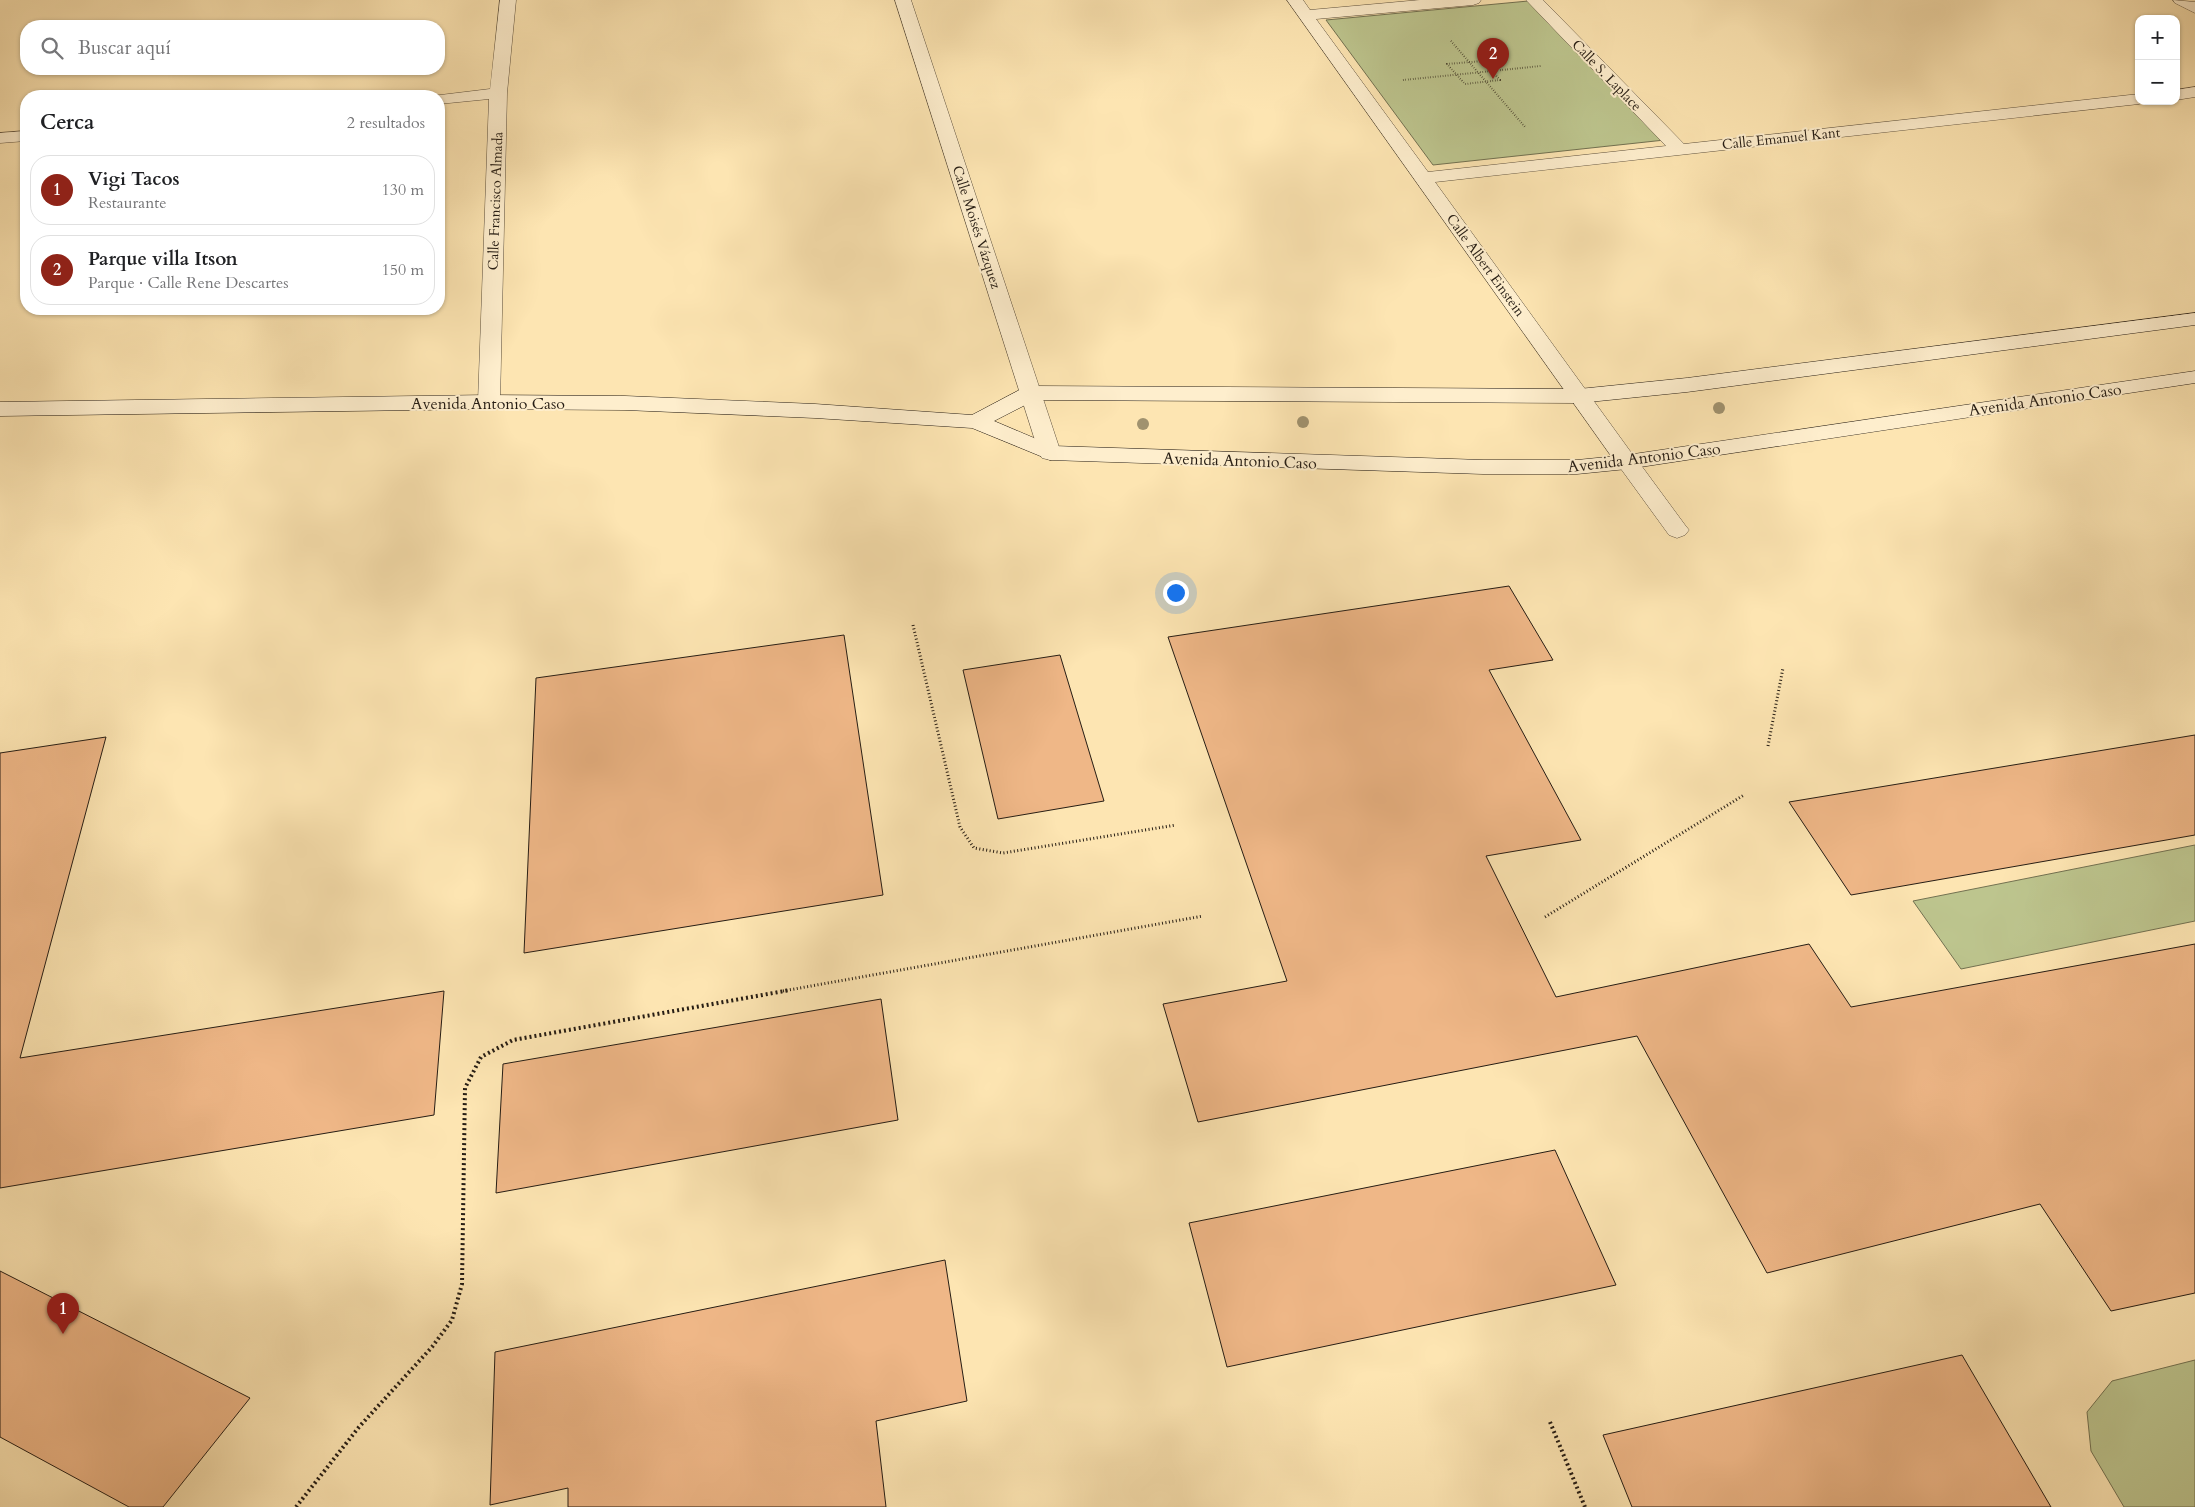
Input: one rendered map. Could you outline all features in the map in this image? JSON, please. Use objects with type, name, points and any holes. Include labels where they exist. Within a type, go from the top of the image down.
[{"type":"street","name":"Calle Francisco Almada","points":[[489,402],[498,94],[508,0]]},
{"type":"street","name":"Calle Moisés Vázquez","points":[[903,0],[1050,454]]},
{"type":"street","points":[[1300,7],[1473,0]]},
{"type":"street","name":"Calle S. Laplace","points":[[1534,0],[1680,150]]},
{"type":"street","points":[[2181,0],[2195,8]]},
{"type":"street","name":"Calle Albert Einstein","points":[[1300,7],[1677,530]]},
{"type":"street","points":[[2180,94],[2195,92]]},
{"type":"street","points":[[445,98],[498,94]]},
{"type":"street","name":"Calle Emanuel Kant","points":[[1423,178],[2135,99]]},
{"type":"street","points":[[0,138],[20,136]]},
{"type":"street","points":[[976,422],[1031,393],[1579,396],[1687,385],[2195,319]]},
{"type":"street","name":"Avenida Antonio Caso","points":[[0,409],[489,402],[625,403],[815,411],[976,422],[1050,454],[1483,467],[1577,467],[1627,462],[2195,377]]},
{"type":"path","points":[[1446,34],[1485,82],[1528,130]]},
{"type":"path","points":[[1483,61],[1500,80],[1464,84],[1447,64],[1468,62],[1483,61]]},
{"type":"path","points":[[1401,80],[1550,65]]},
{"type":"path","points":[[913,625],[960,827],[974,848],[1003,853],[1176,825]]},
{"type":"path","points":[[1768,746],[1783,668]]},
{"type":"path","points":[[1545,917],[1744,795]]},
{"type":"path","points":[[296,1507],[359,1427],[432,1347],[452,1320],[462,1284],[465,1088],[481,1057],[514,1040],[1203,916]]},
{"type":"path","points":[[1550,1422],[1585,1507]]},
{"type":"green space","points":[[1539,0],[1674,139],[1433,165],[1326,20]]},
{"type":"green space","points":[[2195,845],[2195,921],[1961,969],[1913,901]]},
{"type":"green space","points":[[2195,1360],[2195,1507],[2124,1507],[2091,1451],[2087,1412],[2112,1381]]},
{"type":"building","points":[[1509,586],[1553,660],[1489,670],[1581,840],[1486,856],[1556,997],[1809,944],[1851,1007],[2195,944],[2195,1293],[2111,1311],[2040,1204],[1767,1273],[1637,1036],[1198,1122],[1163,1004],[1287,981],[1168,637]]},
{"type":"building","points":[[844,635],[883,895],[524,953],[536,678]]},
{"type":"building","points":[[1060,655],[1104,801],[998,819],[963,670]]},
{"type":"building","points":[[2195,735],[2195,835],[1851,895],[1789,802]]},
{"type":"building","points":[[106,737],[20,1058],[444,991],[434,1115],[0,1188],[0,753]]},
{"type":"building","points":[[881,999],[898,1120],[496,1193],[503,1064]]},
{"type":"building","points":[[1555,1150],[1616,1285],[1227,1367],[1189,1223]]},
{"type":"building","points":[[945,1260],[967,1401],[876,1421],[886,1507],[568,1507],[568,1488],[490,1505],[495,1352]]},
{"type":"building","points":[[0,1271],[250,1398],[163,1507],[129,1507],[0,1437]]},
{"type":"building","points":[[1962,1355],[2051,1507],[1632,1507],[1603,1435]]},
{"type":"place","name":"Parque villa Itson","points":[[1493,79]]},
{"type":"place","name":"Vigi Tacos","points":[[63,1334]]}]
